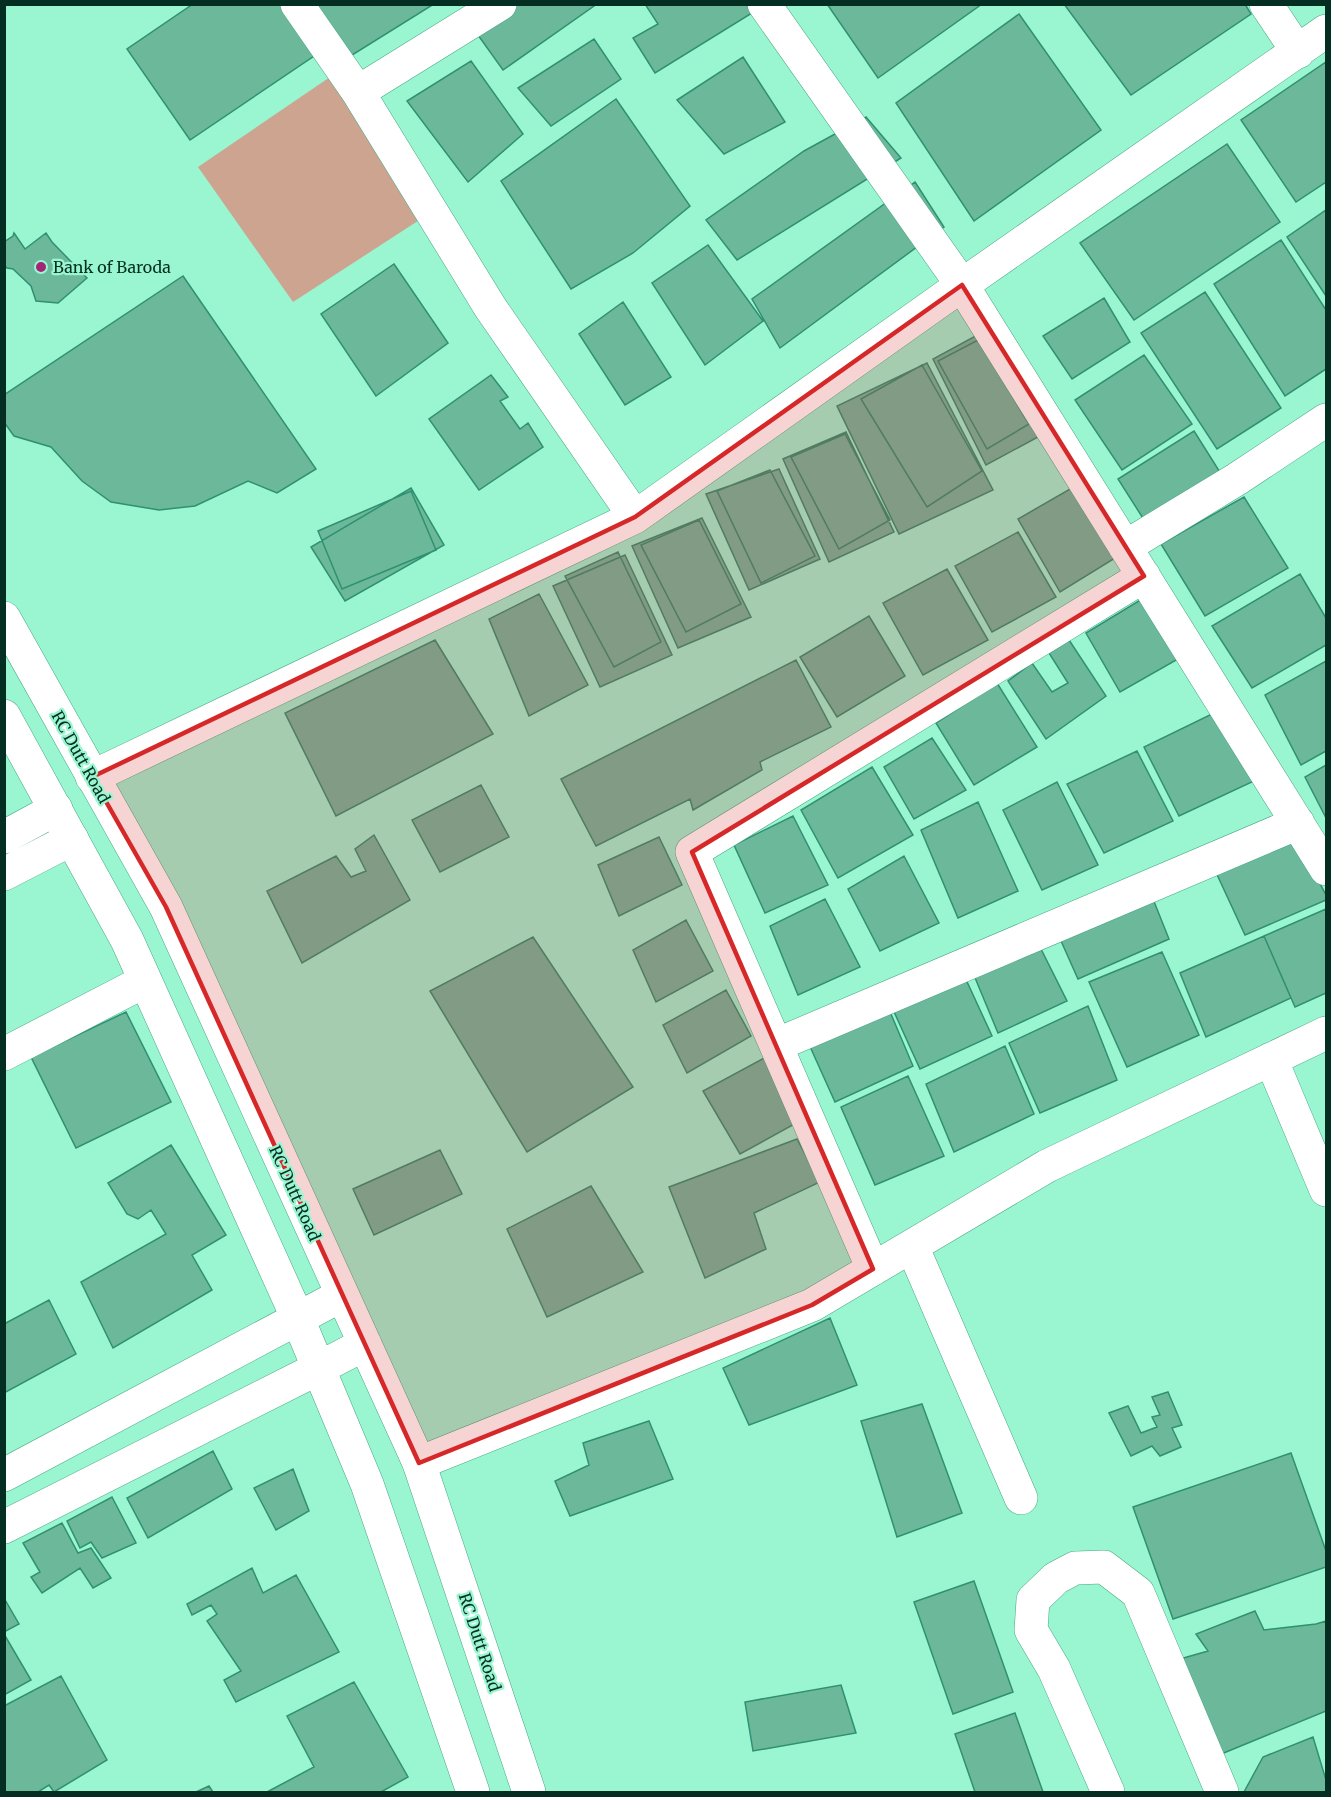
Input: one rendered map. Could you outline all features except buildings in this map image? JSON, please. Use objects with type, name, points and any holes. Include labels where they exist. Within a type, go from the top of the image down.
[{"type":"street","points":[[297,4],[358,92],[490,307],[635,517]]},
{"type":"street","points":[[358,92],[500,4]]},
{"type":"street","points":[[764,4],[962,285],[1326,869]]},
{"type":"street","points":[[1266,4],[1298,52]]},
{"type":"street","points":[[92,777],[635,517],[962,285],[1326,32]]},
{"type":"street","points":[[1125,547],[1237,479],[1326,420]]},
{"type":"street","points":[[873,1269],[692,852],[1144,576]]},
{"type":"street","name":"RC Dutt Road","points":[[4,618],[166,907],[419,1463],[530,1792]]},
{"type":"street","points":[[4,716],[127,940],[298,1319],[367,1484],[472,1792]]},
{"type":"street","points":[[4,837],[56,810]]},
{"type":"street","points":[[776,1045],[1298,823]]},
{"type":"street","points":[[4,874],[72,838]]},
{"type":"street","points":[[4,1054],[145,981]]},
{"type":"street","points":[[419,1463],[812,1305],[1047,1166],[1326,1033]]},
{"type":"street","points":[[1271,1059],[1326,1190]]},
{"type":"street","points":[[912,1246],[1021,1498]]},
{"type":"street","points":[[4,1475],[342,1295]]},
{"type":"street","points":[[4,1527],[364,1344]]},
{"type":"street","points":[[1108,1792],[1054,1670],[1031,1630],[1034,1600],[1056,1578],[1075,1568],[1104,1567],[1138,1593],[1216,1789]]},
{"type":"highlighted area","points":[[962,285],[1144,576],[692,852],[873,1269],[812,1305],[419,1463],[166,907],[92,777],[635,517]]},
{"type":"shaded area","points":[[333,75],[424,217],[293,302],[198,167]]},
{"type":"place","name":"Bank of Baroda","points":[[41,267]]}]
